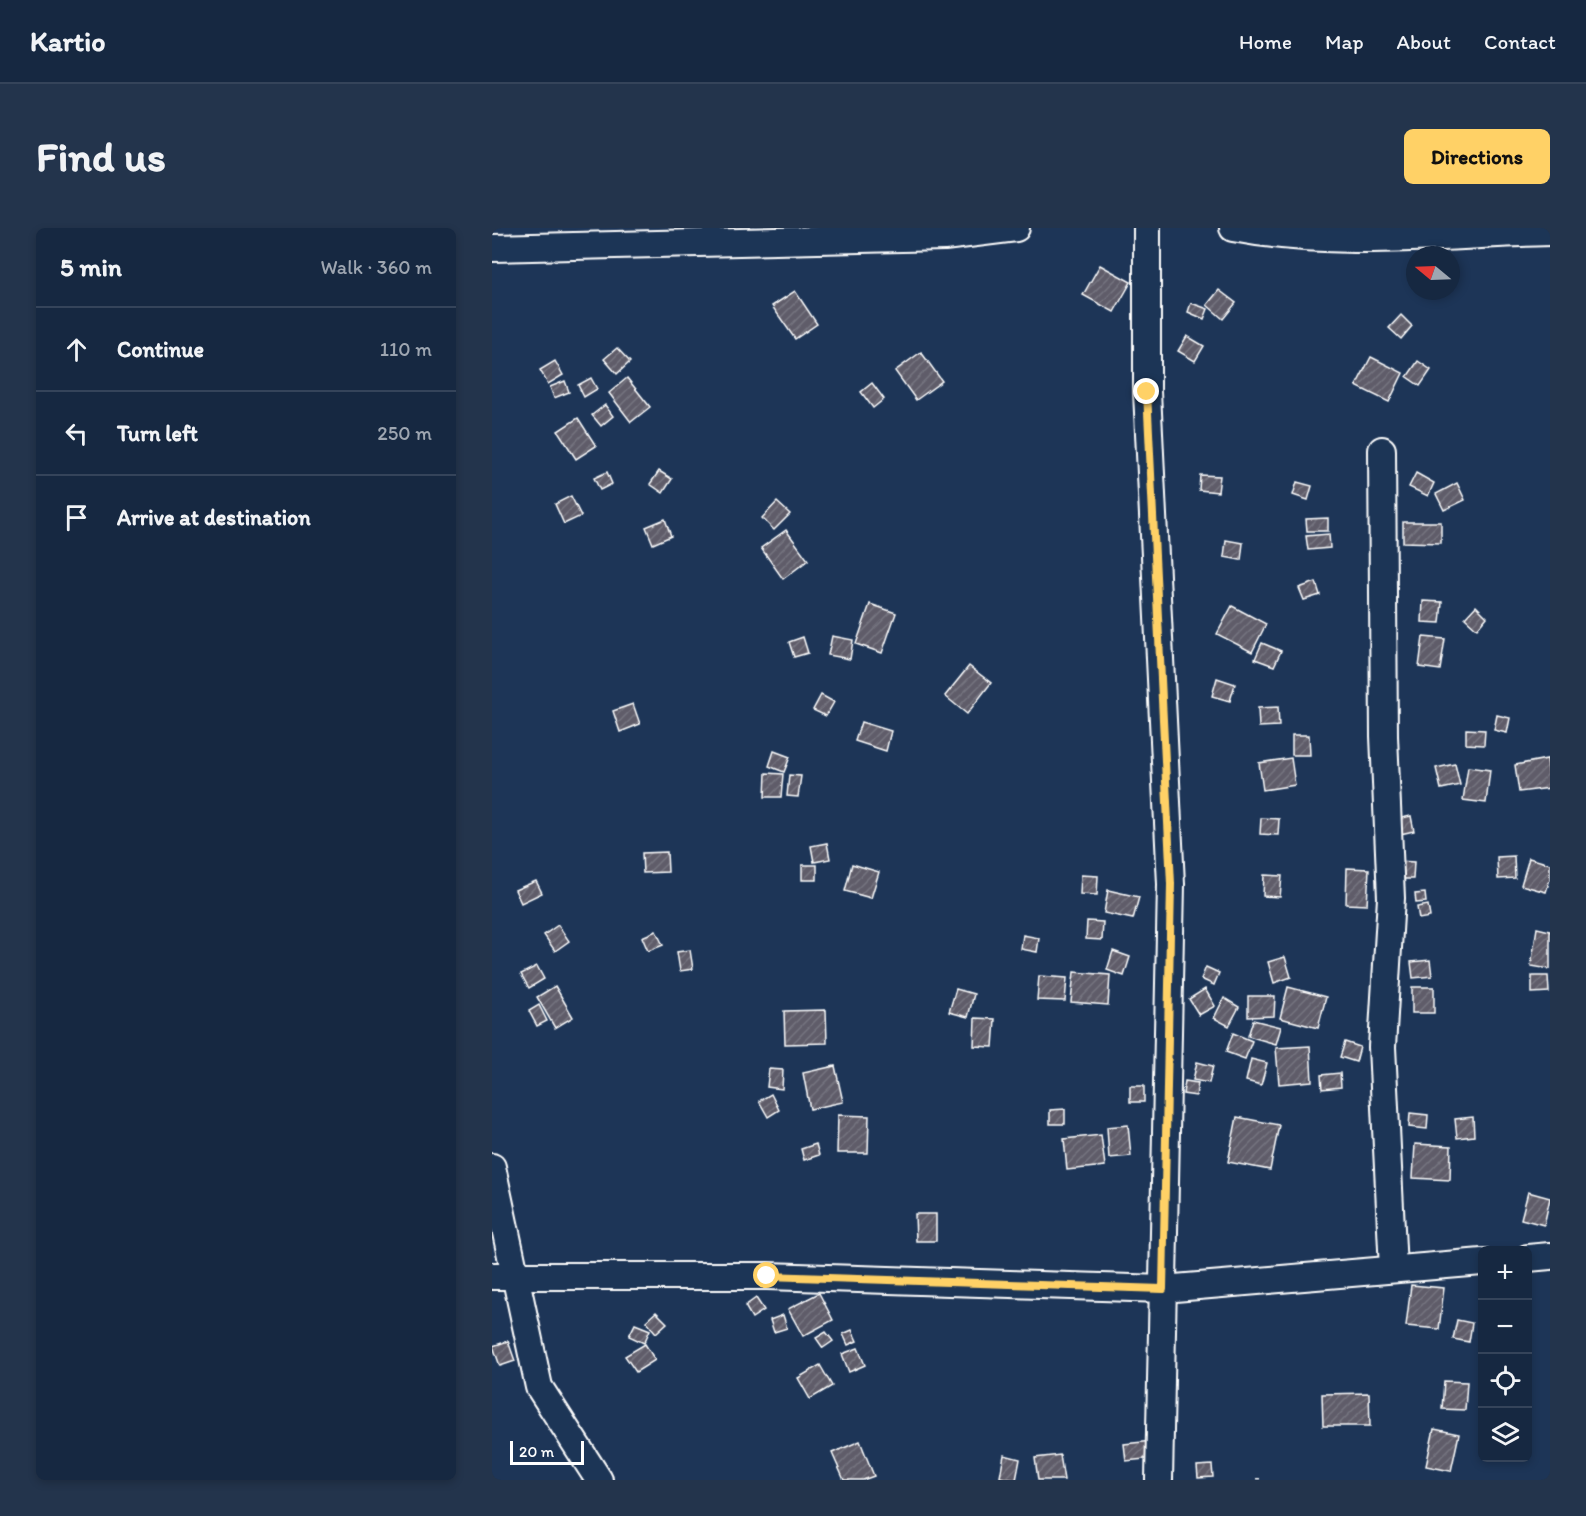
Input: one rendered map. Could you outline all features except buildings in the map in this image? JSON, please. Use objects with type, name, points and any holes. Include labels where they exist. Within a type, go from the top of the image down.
[{"type":"street","points":[[507,242],[614,244],[944,237],[1016,228]]},
{"type":"street","points":[[1147,228],[1148,404],[1171,884],[1159,1480]]},
{"type":"street","points":[[1233,228],[1257,233],[1335,240],[1550,232]]},
{"type":"street","points":[[1382,450],[1384,736],[1391,898],[1382,1047],[1393,1269]]},
{"type":"street","points":[[492,1167],[504,1276],[539,1387],[599,1480]]},
{"type":"street","points":[[1532,1258],[1550,1256]]},
{"type":"street","points":[[504,1276],[767,1276],[1163,1289],[1478,1262]]},
{"type":"route","points":[[767,1276],[1163,1289],[1171,884],[1147,392]]}]
